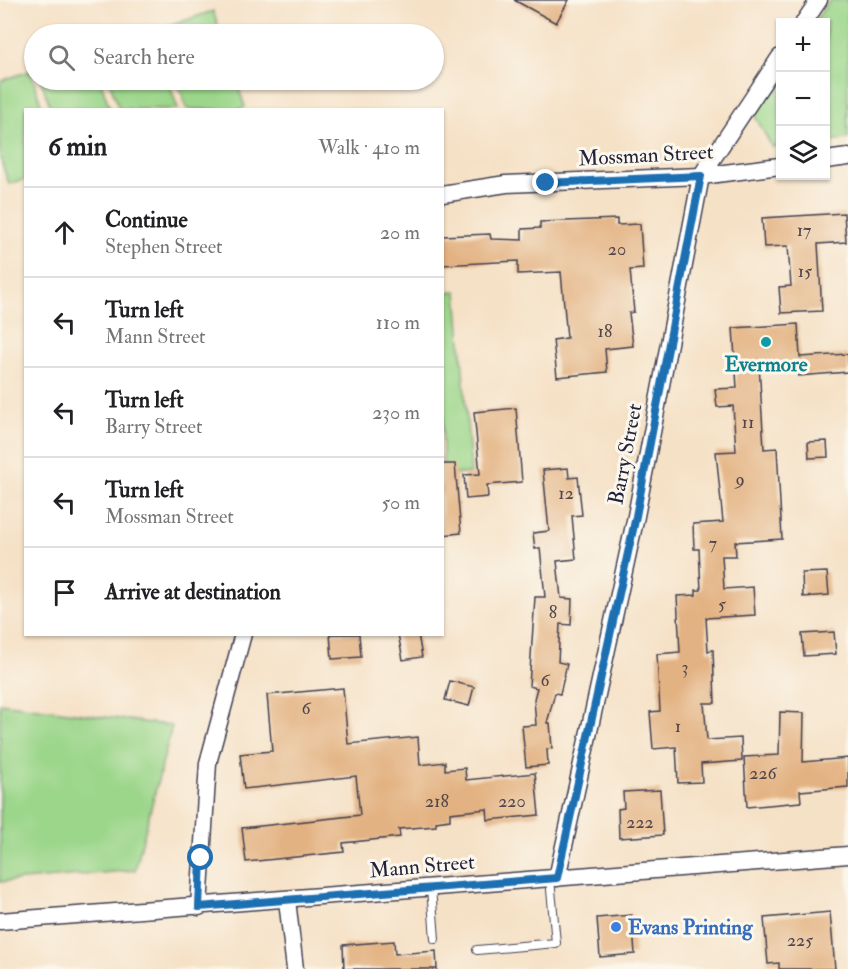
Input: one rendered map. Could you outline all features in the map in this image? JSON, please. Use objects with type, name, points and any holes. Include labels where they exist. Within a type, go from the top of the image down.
[{"type":"street","points":[[807,18],[819,0]]},
{"type":"street","name":"Barry Street","points":[[554,879],[636,516],[701,176],[776,63]]},
{"type":"street","points":[[830,159],[848,157]]},
{"type":"street","name":"Mossman Street","points":[[444,194],[506,184],[701,176],[776,167]]},
{"type":"street","points":[[199,907],[208,763],[242,636]]},
{"type":"street","name":"Mann Street","points":[[0,921],[848,855]]},
{"type":"street","points":[[287,900],[295,969]]},
{"type":"lane","points":[[477,950],[556,943],[554,879]]},
{"type":"lane","points":[[431,888],[435,939]]},
{"type":"green space","points":[[830,0],[848,0],[848,139],[830,141],[830,18],[817,18]]},
{"type":"green space","points":[[213,11],[218,24],[175,24]]},
{"type":"green space","points":[[24,73],[24,90],[36,90],[43,108],[24,108],[24,179],[9,184],[0,158],[0,81]]},
{"type":"green space","points":[[776,82],[776,146],[772,147],[755,116]]},
{"type":"green space","points":[[44,90],[103,90],[110,108],[51,108]]},
{"type":"green space","points":[[112,90],[171,90],[178,108],[119,108]]},
{"type":"green space","points":[[180,90],[239,90],[245,107],[242,108],[187,108]]},
{"type":"green space","points":[[457,292],[471,473],[444,475],[444,293]]},
{"type":"green space","points":[[0,703],[172,726],[135,870],[0,882]]},
{"type":"building","points":[[514,0],[569,0],[556,23]]},
{"type":"building","points":[[844,213],[846,242],[818,244],[822,311],[781,313],[779,287],[791,286],[788,246],[764,247],[762,218]]},
{"type":"building","points":[[617,219],[617,225],[640,224],[643,269],[630,270],[634,312],[629,313],[633,346],[605,349],[607,372],[557,377],[553,340],[567,338],[561,272],[518,274],[518,261],[444,265],[444,236],[490,234],[491,239],[522,240],[522,229],[540,228],[540,222]]},
{"type":"building","points":[[798,324],[800,357],[848,354],[848,372],[798,376],[797,362],[759,364],[764,449],[777,448],[782,539],[735,542],[736,556],[722,556],[724,589],[753,587],[755,615],[706,618],[708,651],[713,650],[715,703],[704,703],[707,740],[741,738],[742,761],[701,764],[702,782],[678,783],[676,747],[653,749],[650,712],[660,711],[657,654],[680,652],[677,596],[696,595],[696,590],[701,590],[699,549],[694,549],[693,524],[723,522],[716,452],[736,451],[733,406],[717,407],[715,389],[737,388],[733,328]]},
{"type":"building","points":[[516,408],[522,482],[487,485],[488,497],[466,499],[464,475],[480,474],[474,412]]},
{"type":"building","points":[[827,441],[828,457],[809,458],[808,442]]},
{"type":"building","points":[[444,464],[455,464],[461,533],[444,535]]},
{"type":"building","points":[[568,468],[569,478],[578,477],[582,515],[572,516],[576,559],[557,561],[561,598],[572,599],[571,625],[560,624],[558,662],[567,664],[560,694],[555,693],[547,723],[550,723],[552,748],[547,749],[548,765],[526,767],[522,726],[536,725],[534,699],[537,688],[529,686],[535,597],[545,597],[540,548],[535,549],[533,533],[549,531],[543,470]]},
{"type":"building","points":[[827,572],[829,595],[803,597],[802,573]]},
{"type":"building","points":[[834,632],[836,654],[804,656],[802,634]]},
{"type":"building","points":[[330,636],[359,636],[361,657],[332,659]]},
{"type":"building","points":[[398,636],[418,636],[422,657],[403,660]]},
{"type":"building","points":[[450,681],[474,687],[469,706],[445,700]]},
{"type":"building","points":[[343,688],[348,744],[418,737],[420,765],[445,762],[445,770],[465,768],[466,780],[535,773],[539,815],[488,820],[487,809],[450,813],[450,820],[436,822],[436,826],[399,829],[400,837],[343,843],[344,852],[246,862],[242,828],[360,815],[356,776],[244,789],[240,754],[272,751],[267,695]]},
{"type":"building","points":[[780,712],[804,713],[803,762],[848,758],[848,787],[800,791],[801,802],[747,807],[744,757],[779,755]]},
{"type":"building","points":[[660,790],[663,835],[619,838],[618,809],[624,808],[623,792]]},
{"type":"building","points":[[830,912],[835,969],[779,969],[779,963],[768,964],[764,918]]},
{"type":"building","name":"Evans Printing","points":[[632,915],[635,954],[600,957],[597,918]]},
{"type":"building","points":[[394,941],[395,954],[436,951],[437,969],[344,969],[343,945]]},
{"type":"place","name":"Evermore","points":[[766,342]]},
{"type":"place","name":"Evans Printing","points":[[616,927]]},
{"type":"route","points":[[201,858],[199,907],[557,878],[636,516],[701,176],[546,183]]}]
